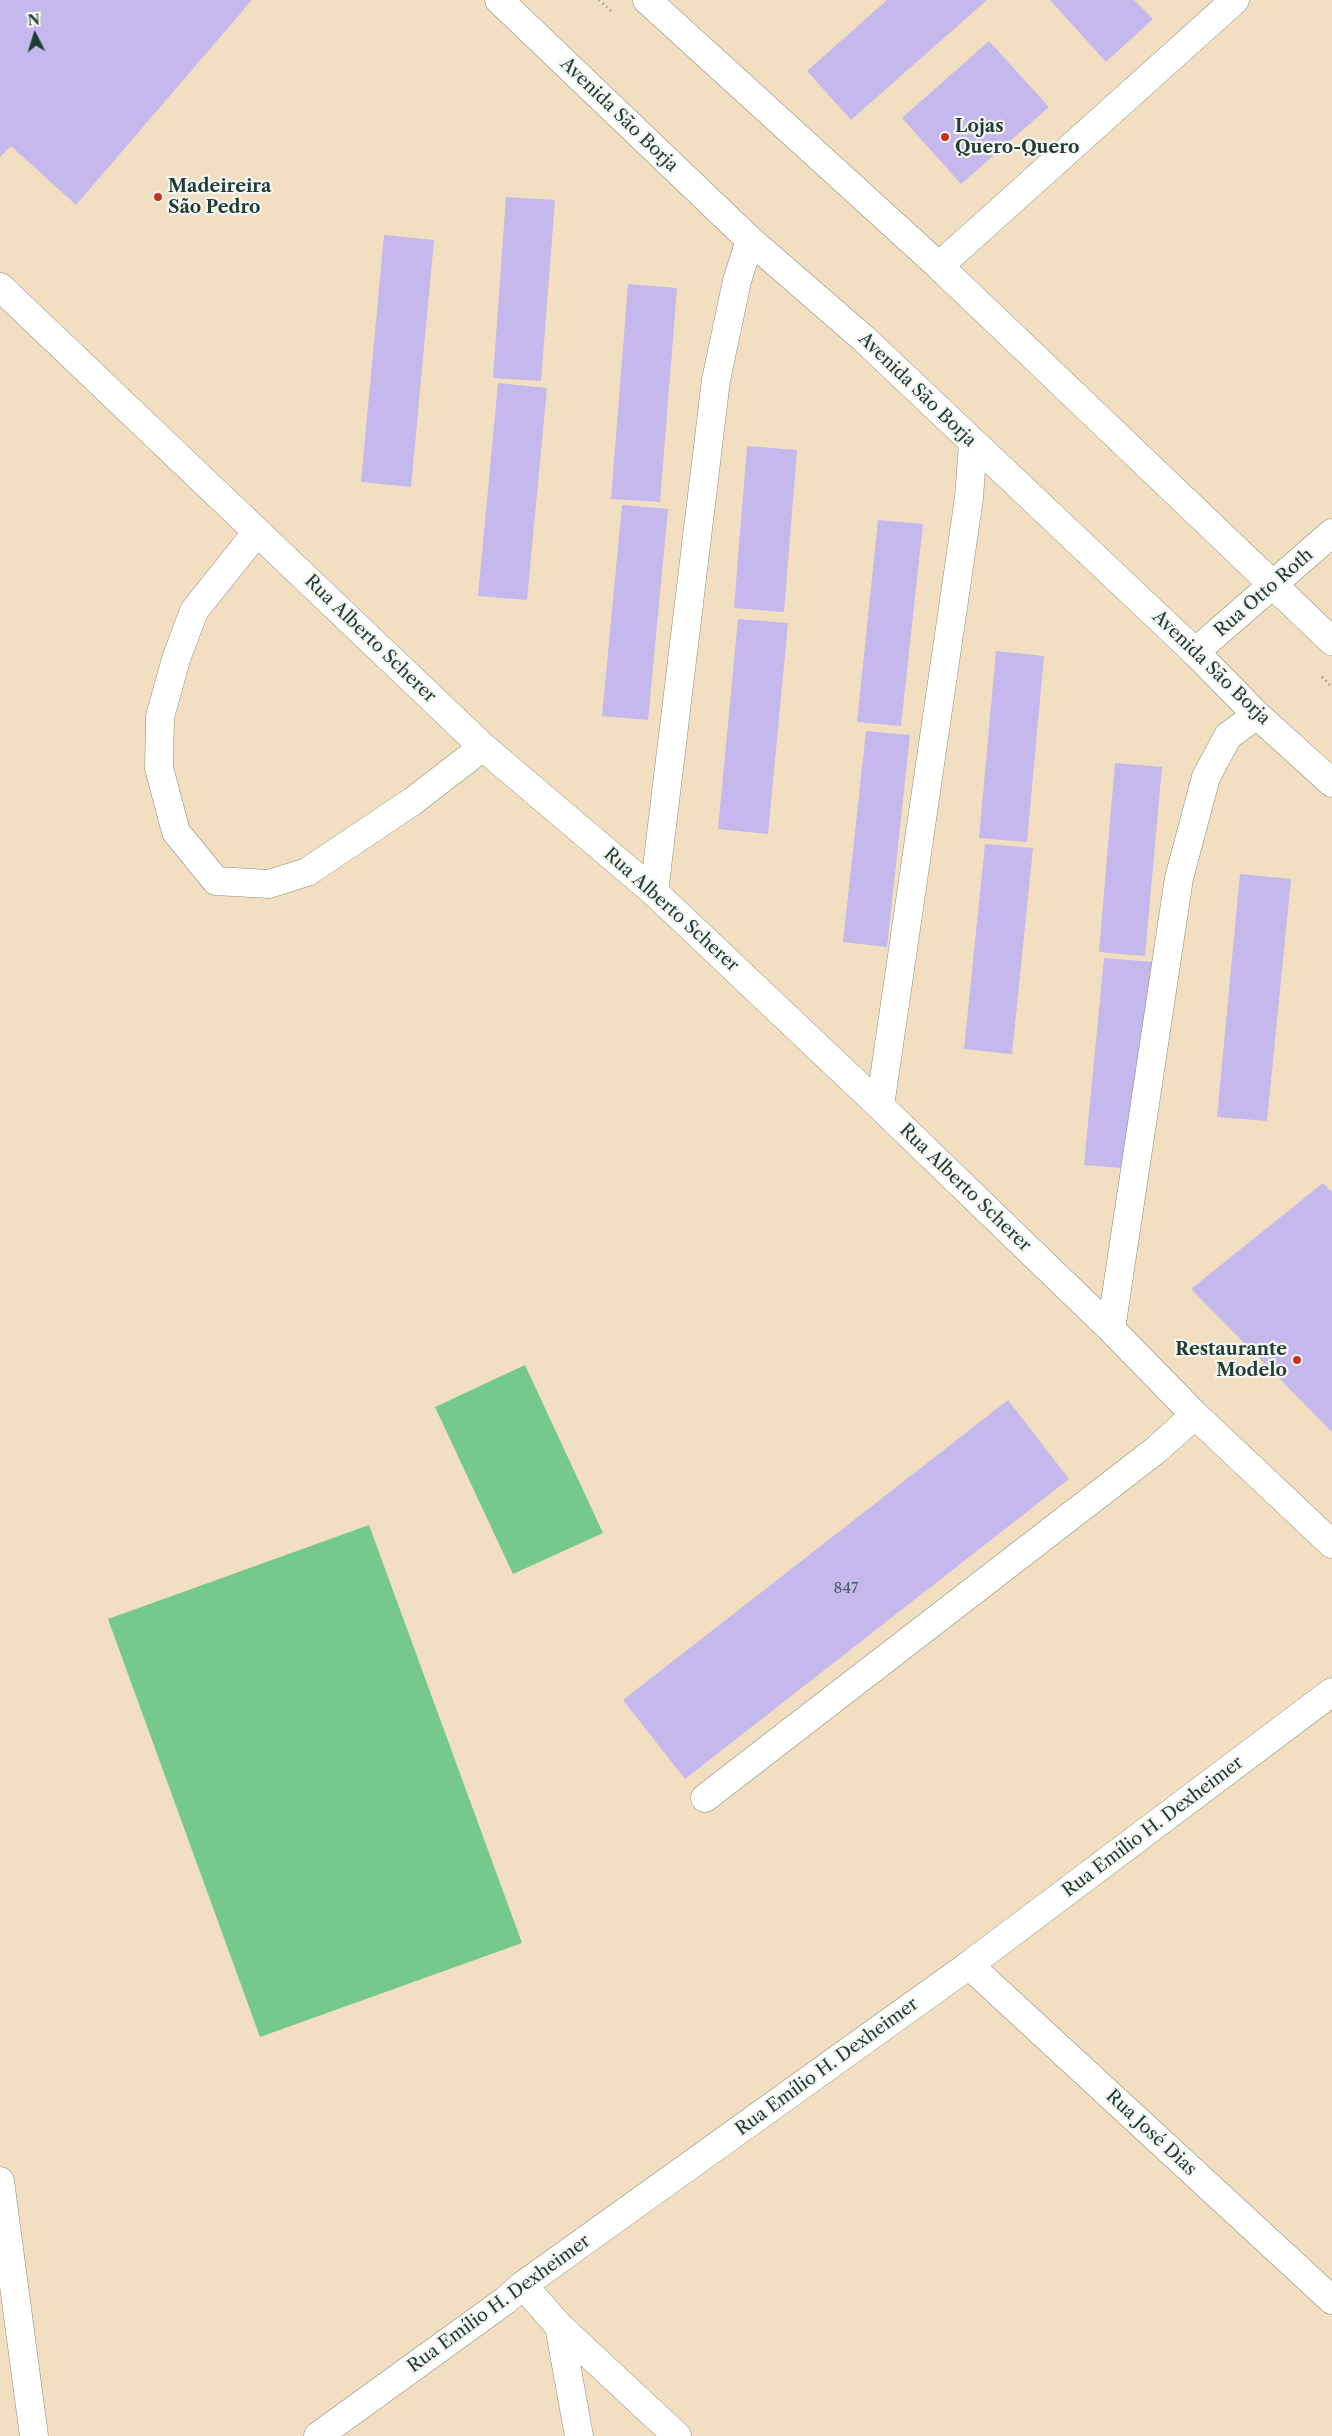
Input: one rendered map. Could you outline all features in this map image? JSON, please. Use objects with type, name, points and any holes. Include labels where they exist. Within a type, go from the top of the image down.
[{"type":"street","name":"Avenida São Borja","points":[[499,0],[750,240],[863,338],[1195,652],[1257,715],[1332,783]]},
{"type":"street","points":[[647,0],[939,266],[1272,586],[1332,641]]},
{"type":"street","points":[[939,266],[1235,0]]},
{"type":"street","points":[[654,892],[716,380],[737,281],[750,240]]},
{"type":"street","name":"Rua Alberto Scherer","points":[[0,287],[483,747],[654,892],[880,1106],[1111,1329],[1195,1415],[1332,1544]]},
{"type":"street","points":[[880,1106],[967,508],[973,443]]},
{"type":"street","points":[[257,532],[194,611],[176,659],[160,717],[159,768],[176,832],[216,881],[268,884],[307,872],[413,801],[483,747]]},
{"type":"street","name":"Rua Otto Roth","points":[[1195,652],[1332,533]]},
{"type":"street","points":[[1111,1329],[1179,878],[1206,777],[1228,736],[1257,715]]},
{"type":"street","points":[[705,1798],[1156,1450],[1195,1415]]},
{"type":"street","name":"Rua Emílio H. Dexheimer","points":[[318,2436],[506,2300],[523,2285],[969,1965],[1332,1692]]},
{"type":"street","name":"Rua José Dias","points":[[969,1965],[1332,2300]]},
{"type":"street","points":[[0,2181],[34,2436]]},
{"type":"street","points":[[523,2285],[560,2326],[677,2436]]},
{"type":"street","points":[[560,2326],[579,2436]]},
{"type":"green space","points":[[525,1365],[603,1533],[513,1574],[435,1407]]},
{"type":"green space","points":[[369,1525],[522,1943],[260,2037],[108,1619]]},
{"type":"building","points":[[0,0],[252,0],[76,205],[11,146],[0,157]]},
{"type":"building","points":[[887,0],[987,0],[851,120],[807,71]]},
{"type":"building","points":[[1050,0],[1134,0],[1153,19],[1106,62]]},
{"type":"building","points":[[989,41],[1049,107],[961,184],[902,118]]},
{"type":"building","points":[[506,197],[555,200],[541,381],[493,378]]},
{"type":"building","points":[[384,235],[434,240],[411,487],[361,482]]},
{"type":"building","points":[[628,284],[677,288],[660,502],[611,499]]},
{"type":"building","points":[[498,383],[547,388],[527,600],[478,596]]},
{"type":"building","points":[[747,446],[797,450],[784,612],[734,608]]},
{"type":"building","points":[[622,505],[668,509],[648,720],[602,716]]},
{"type":"building","points":[[878,520],[923,524],[901,726],[857,722]]},
{"type":"building","points":[[738,619],[788,623],[768,834],[718,829]]},
{"type":"building","points":[[996,651],[1044,656],[1027,842],[979,838]]},
{"type":"building","points":[[866,731],[910,735],[887,947],[843,942]]},
{"type":"building","points":[[1115,763],[1162,767],[1145,956],[1099,952]]},
{"type":"building","points":[[985,844],[1033,848],[1012,1054],[964,1049]]},
{"type":"building","points":[[1240,874],[1291,879],[1267,1121],[1217,1117]]},
{"type":"building","points":[[1104,958],[1153,962],[1133,1169],[1084,1165]]},
{"type":"building","name":"Restaurante Modelo","points":[[1323,1183],[1332,1192],[1332,1432],[1191,1289]]},
{"type":"building","points":[[1008,1400],[1069,1479],[685,1779],[623,1700]]},
{"type":"place","name":"Lojas Quero-Quero","points":[[945,137]]},
{"type":"place","name":"Madeireira São Pedro","points":[[158,197]]},
{"type":"place","name":"Restaurante Modelo","points":[[1297,1360]]}]
